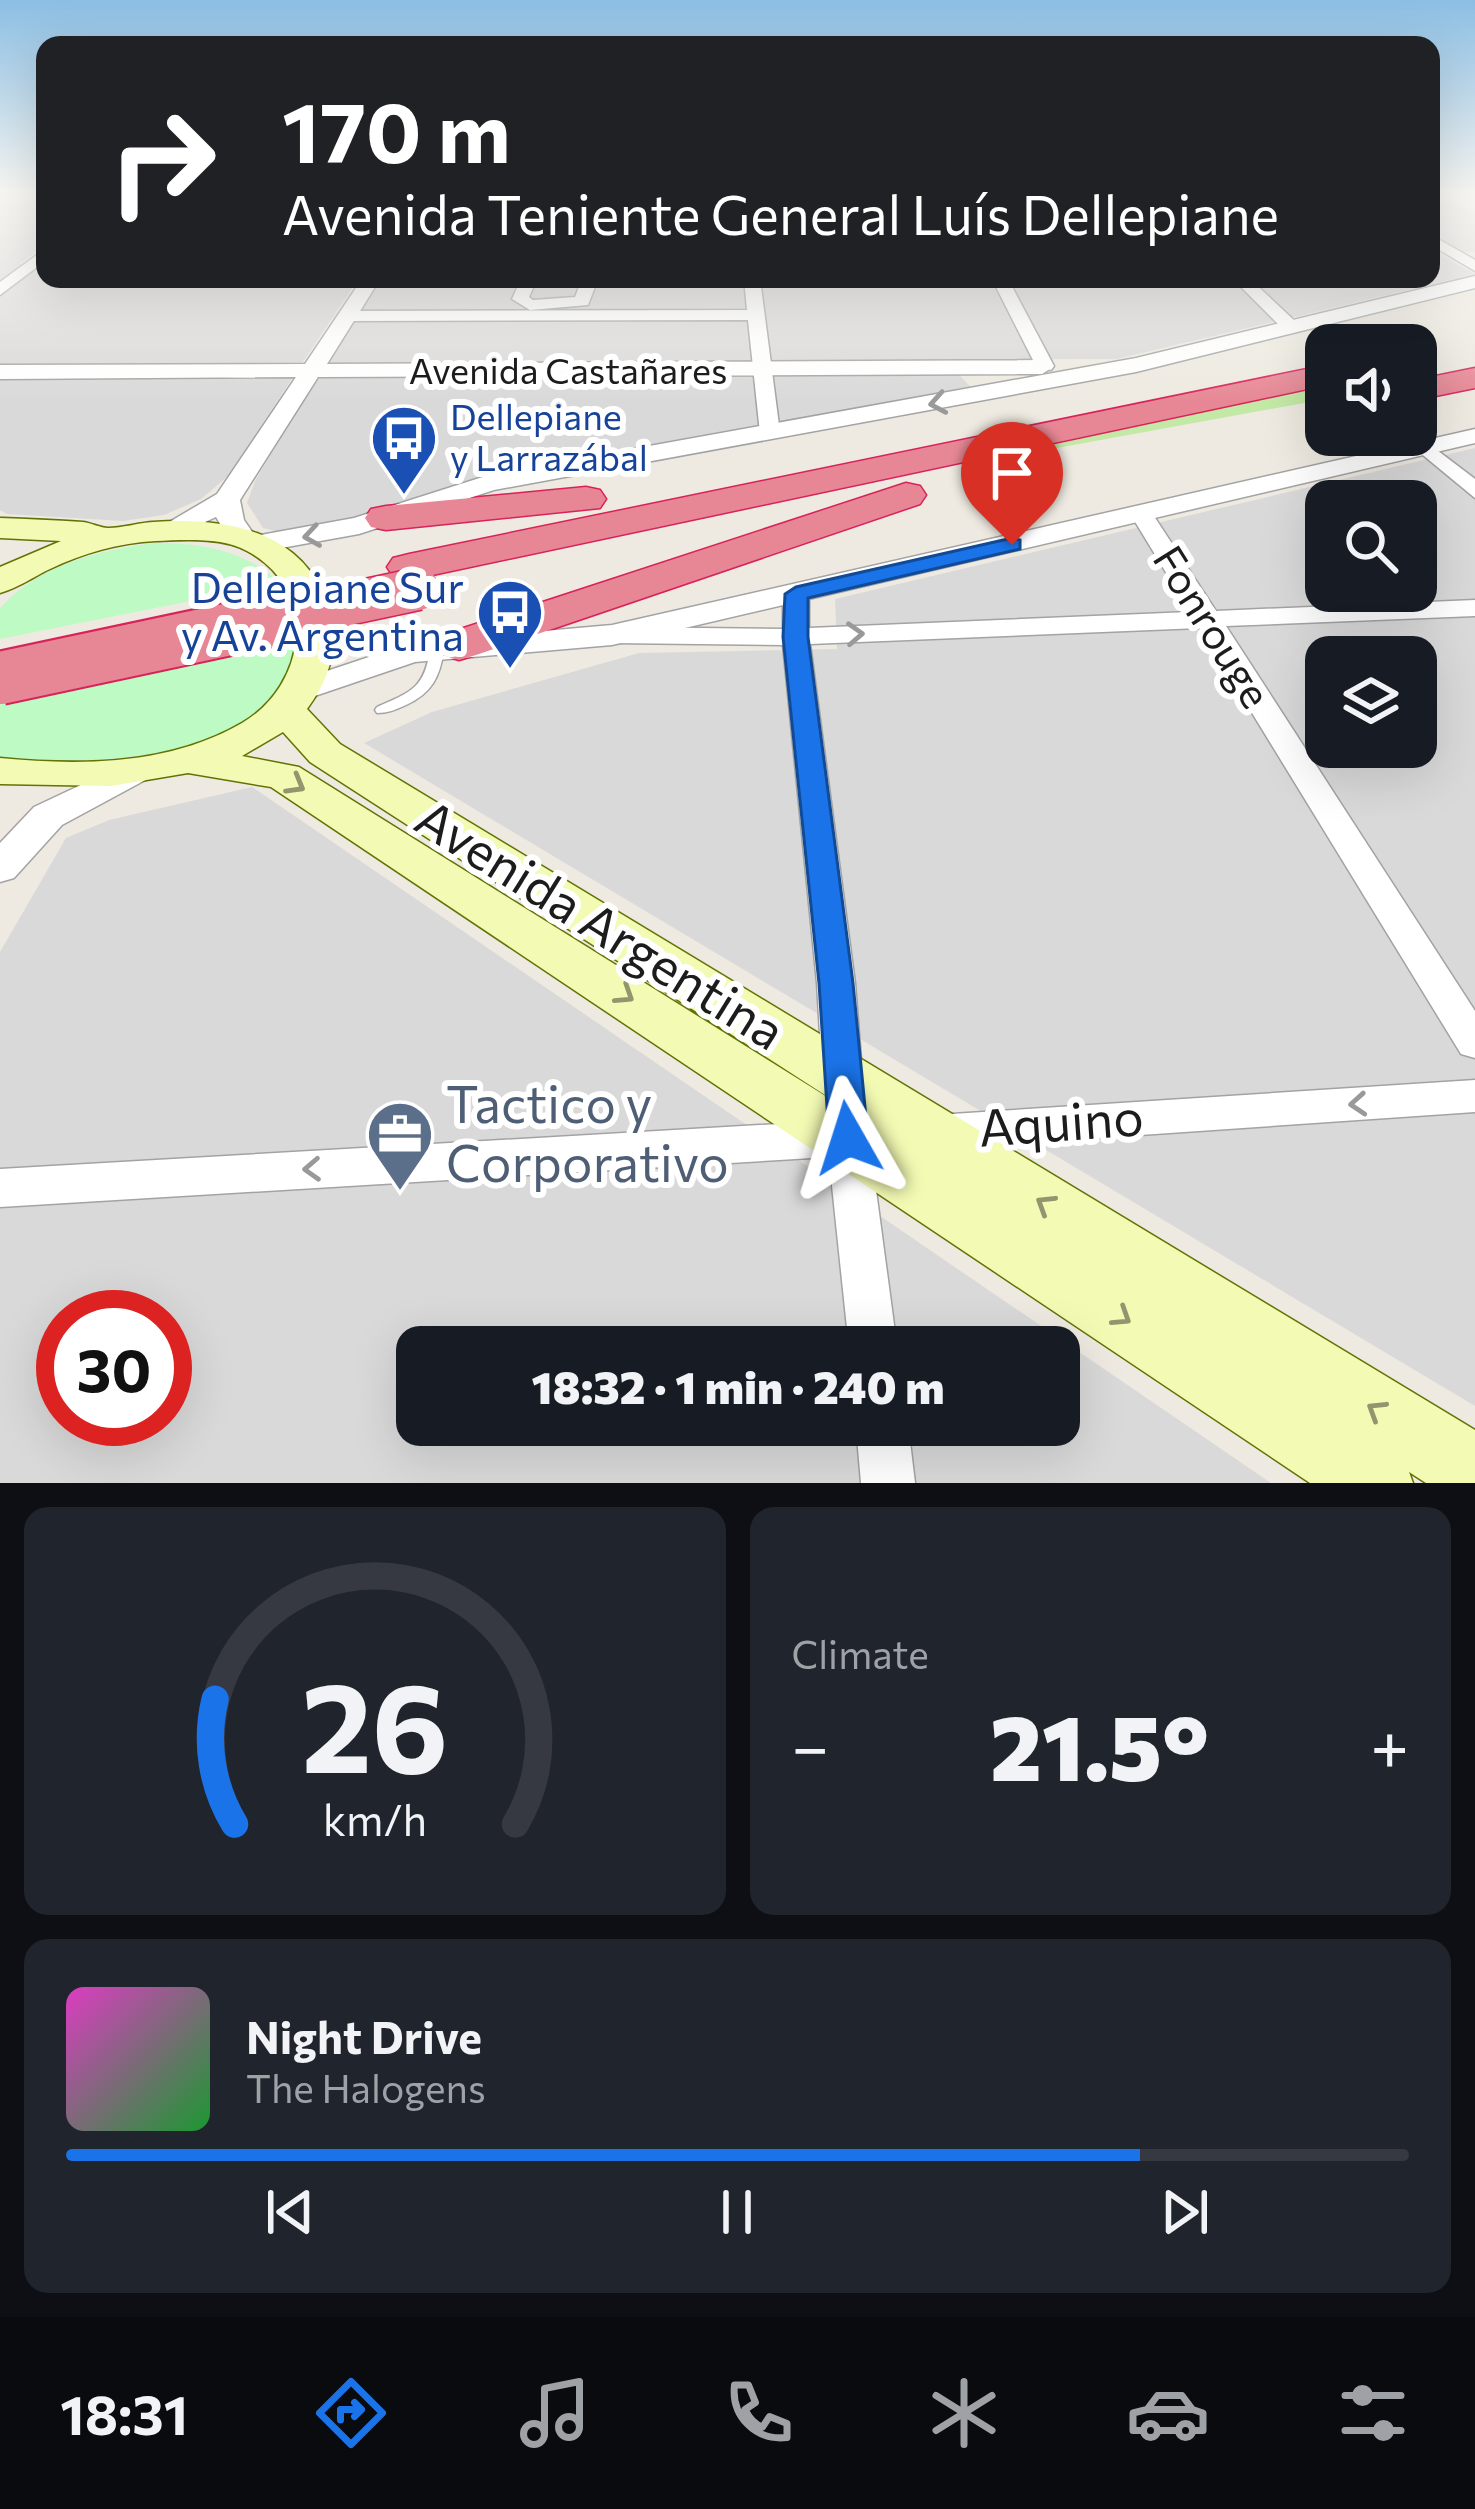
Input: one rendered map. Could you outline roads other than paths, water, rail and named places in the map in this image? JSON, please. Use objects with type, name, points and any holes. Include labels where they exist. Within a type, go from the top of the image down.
[{"type":"highway","points":[[1437,386],[1475,378]]},
{"type":"highway","points":[[0,678],[414,578],[1305,380]]},
{"type":"highway","points":[[0,654],[1305,412]]},
{"type":"highway","points":[[386,518],[750,480],[1013,444]]},
{"type":"highway","points":[[448,647],[945,481]]},
{"type":"main road","points":[[0,528],[168,531],[251,540],[284,561],[312,605],[316,631],[312,660],[293,700],[238,740],[160,765],[83,775],[0,771]]},
{"type":"main road","points":[[0,582],[52,555],[131,533]]},
{"type":"main road","name":"Avenida Argentina","points":[[293,700],[325,753],[845,1107],[1376,1483]]},
{"type":"main road","name":"Avenida Argentina","points":[[160,765],[284,776],[845,1107],[929,1132],[1475,1472]]},
{"type":"street","points":[[0,290],[34,263]]},
{"type":"street","points":[[227,500],[230,520],[251,540],[335,532],[489,483],[994,394],[1136,365],[1469,284]]},
{"type":"street","points":[[168,531],[227,500],[365,288]]},
{"type":"street","points":[[525,288],[520,299],[530,305],[573,305],[585,299],[588,288]]},
{"type":"street","points":[[753,288],[770,433]]},
{"type":"street","points":[[1005,288],[1045,367]]},
{"type":"street","points":[[1250,288],[1291,327]]},
{"type":"street","points":[[346,316],[755,315]]},
{"type":"street","name":"Avenida Castañares","points":[[0,372],[1136,365]]},
{"type":"street","points":[[953,368],[991,378],[998,388],[994,394]]},
{"type":"street","points":[[1437,445],[1475,436]]},
{"type":"street","points":[[612,635],[1391,456]]},
{"type":"street","points":[[1434,456],[1475,491]]},
{"type":"street","name":"Fonrouge","points":[[1142,515],[1475,1043]]},
{"type":"street","points":[[796,594],[796,637],[870,1326]]},
{"type":"street","points":[[293,700],[374,663],[448,647],[612,635],[796,637],[1475,608]]},
{"type":"street","points":[[0,868],[48,816],[160,765]]},
{"type":"street","name":"Aquino","points":[[929,1132],[1475,1096]]},
{"type":"street","points":[[0,1188],[845,1107]]},
{"type":"street","points":[[884,1446],[888,1483]]},
{"type":"lane","points":[[382,710],[422,692],[448,647]]},
{"type":"place","name":"Dellepiane y Larrazábal","points":[[404,497]]},
{"type":"place","name":"Dellepiane Sur y Av. Argentina","points":[[510,671]]},
{"type":"place","name":"Tactico y Corporativo","points":[[400,1193]]}]
